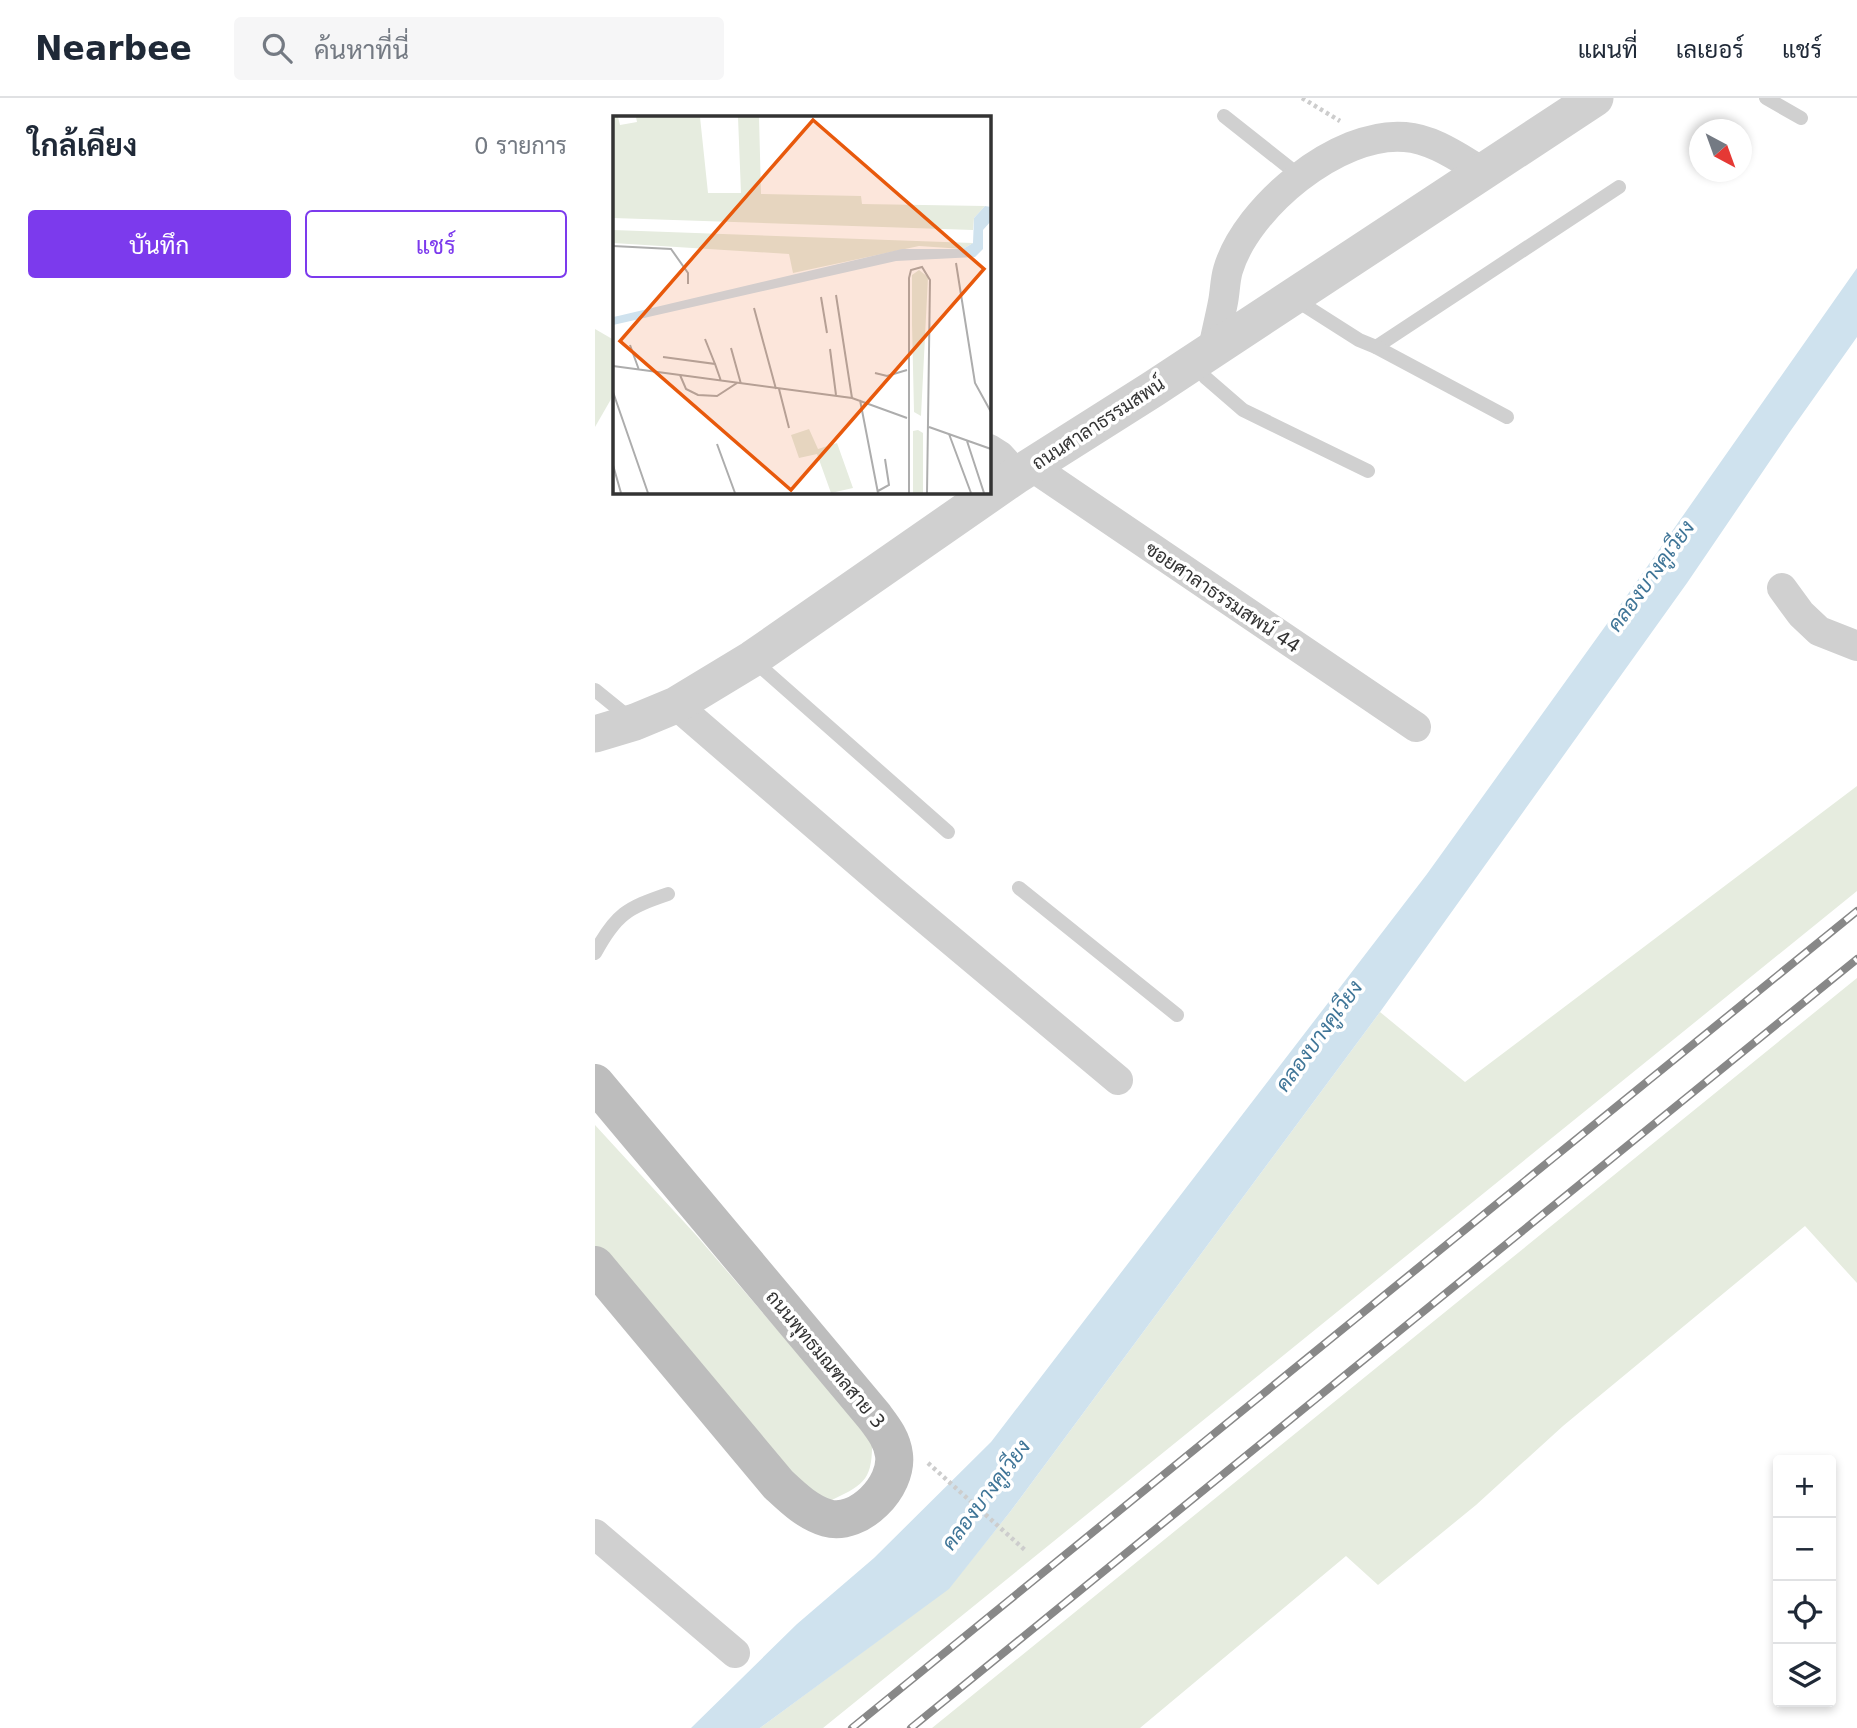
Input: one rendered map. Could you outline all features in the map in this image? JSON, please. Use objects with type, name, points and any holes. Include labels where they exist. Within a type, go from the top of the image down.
[{"type":"main road","name":"ถนนพุทธมณฑลสาย 3","points":[[595,1083],[889,1437],[895,1457],[891,1478],[882,1492],[861,1511],[844,1519],[829,1519],[795,1500],[595,1265]]},
{"type":"street","name":"ถนนศาลาธรรมสพน์","points":[[991,494],[1595,98]]},
{"type":"street","points":[[1203,356],[1228,269],[1253,220],[1301,177],[1333,154],[1370,139],[1406,137],[1435,145],[1483,172]]},
{"type":"street","name":"ซอยศาลาธรรมสพน์ 44","points":[[991,450],[1416,727]]},
{"type":"street","name":"ถนนศาลาธรรมสพน์","points":[[595,734],[635,722],[676,705],[752,659],[991,494]]},
{"type":"street","points":[[1781,588],[1801,614],[1819,631],[1857,646]]},
{"type":"street","points":[[676,705],[1118,1080]]},
{"type":"street","points":[[595,1534],[735,1653]]},
{"type":"lane","points":[[1766,98],[1801,118]]},
{"type":"lane","points":[[1224,116],[1301,177]]},
{"type":"lane","points":[[1376,347],[1619,187]]},
{"type":"lane","points":[[1292,298],[1359,340],[1507,417]]},
{"type":"lane","points":[[1203,356],[1206,378],[1244,410],[1368,471]]},
{"type":"lane","points":[[752,659],[948,832]]},
{"type":"lane","points":[[595,690],[635,722]]},
{"type":"lane","points":[[1019,888],[1177,1015]]},
{"type":"lane","points":[[595,953],[610,925],[634,906],[668,894]]},
{"type":"path","points":[[1302,98],[1370,139]]},
{"type":"path","points":[[933,1468],[1025,1550]]},
{"type":"shaded area","points":[[595,329],[613,339],[613,396],[595,427]]},
{"type":"shaded area","points":[[1857,786],[1857,891],[823,1728],[760,1728],[949,1588],[1010,1512],[1380,1012],[1465,1082]]},
{"type":"shaded area","points":[[1857,978],[1857,1283],[1805,1226],[1563,1426],[1476,1505],[1378,1585],[1346,1556],[1140,1728],[932,1728]]},
{"type":"shaded area","points":[[595,1125],[696,1235],[872,1440],[868,1474],[858,1486],[828,1502],[799,1488],[595,1247]]},
{"type":"water","name":"คลองบางคูเวียง","points":[[1857,268],[1857,337],[1687,583],[1380,1012],[1010,1512],[949,1589],[760,1728],[691,1728],[797,1624],[874,1558],[991,1442],[1427,874]]},
{"type":"railway","points":[[852,1728],[1857,911]]},
{"type":"railway","points":[[911,1728],[1857,959]]}]
